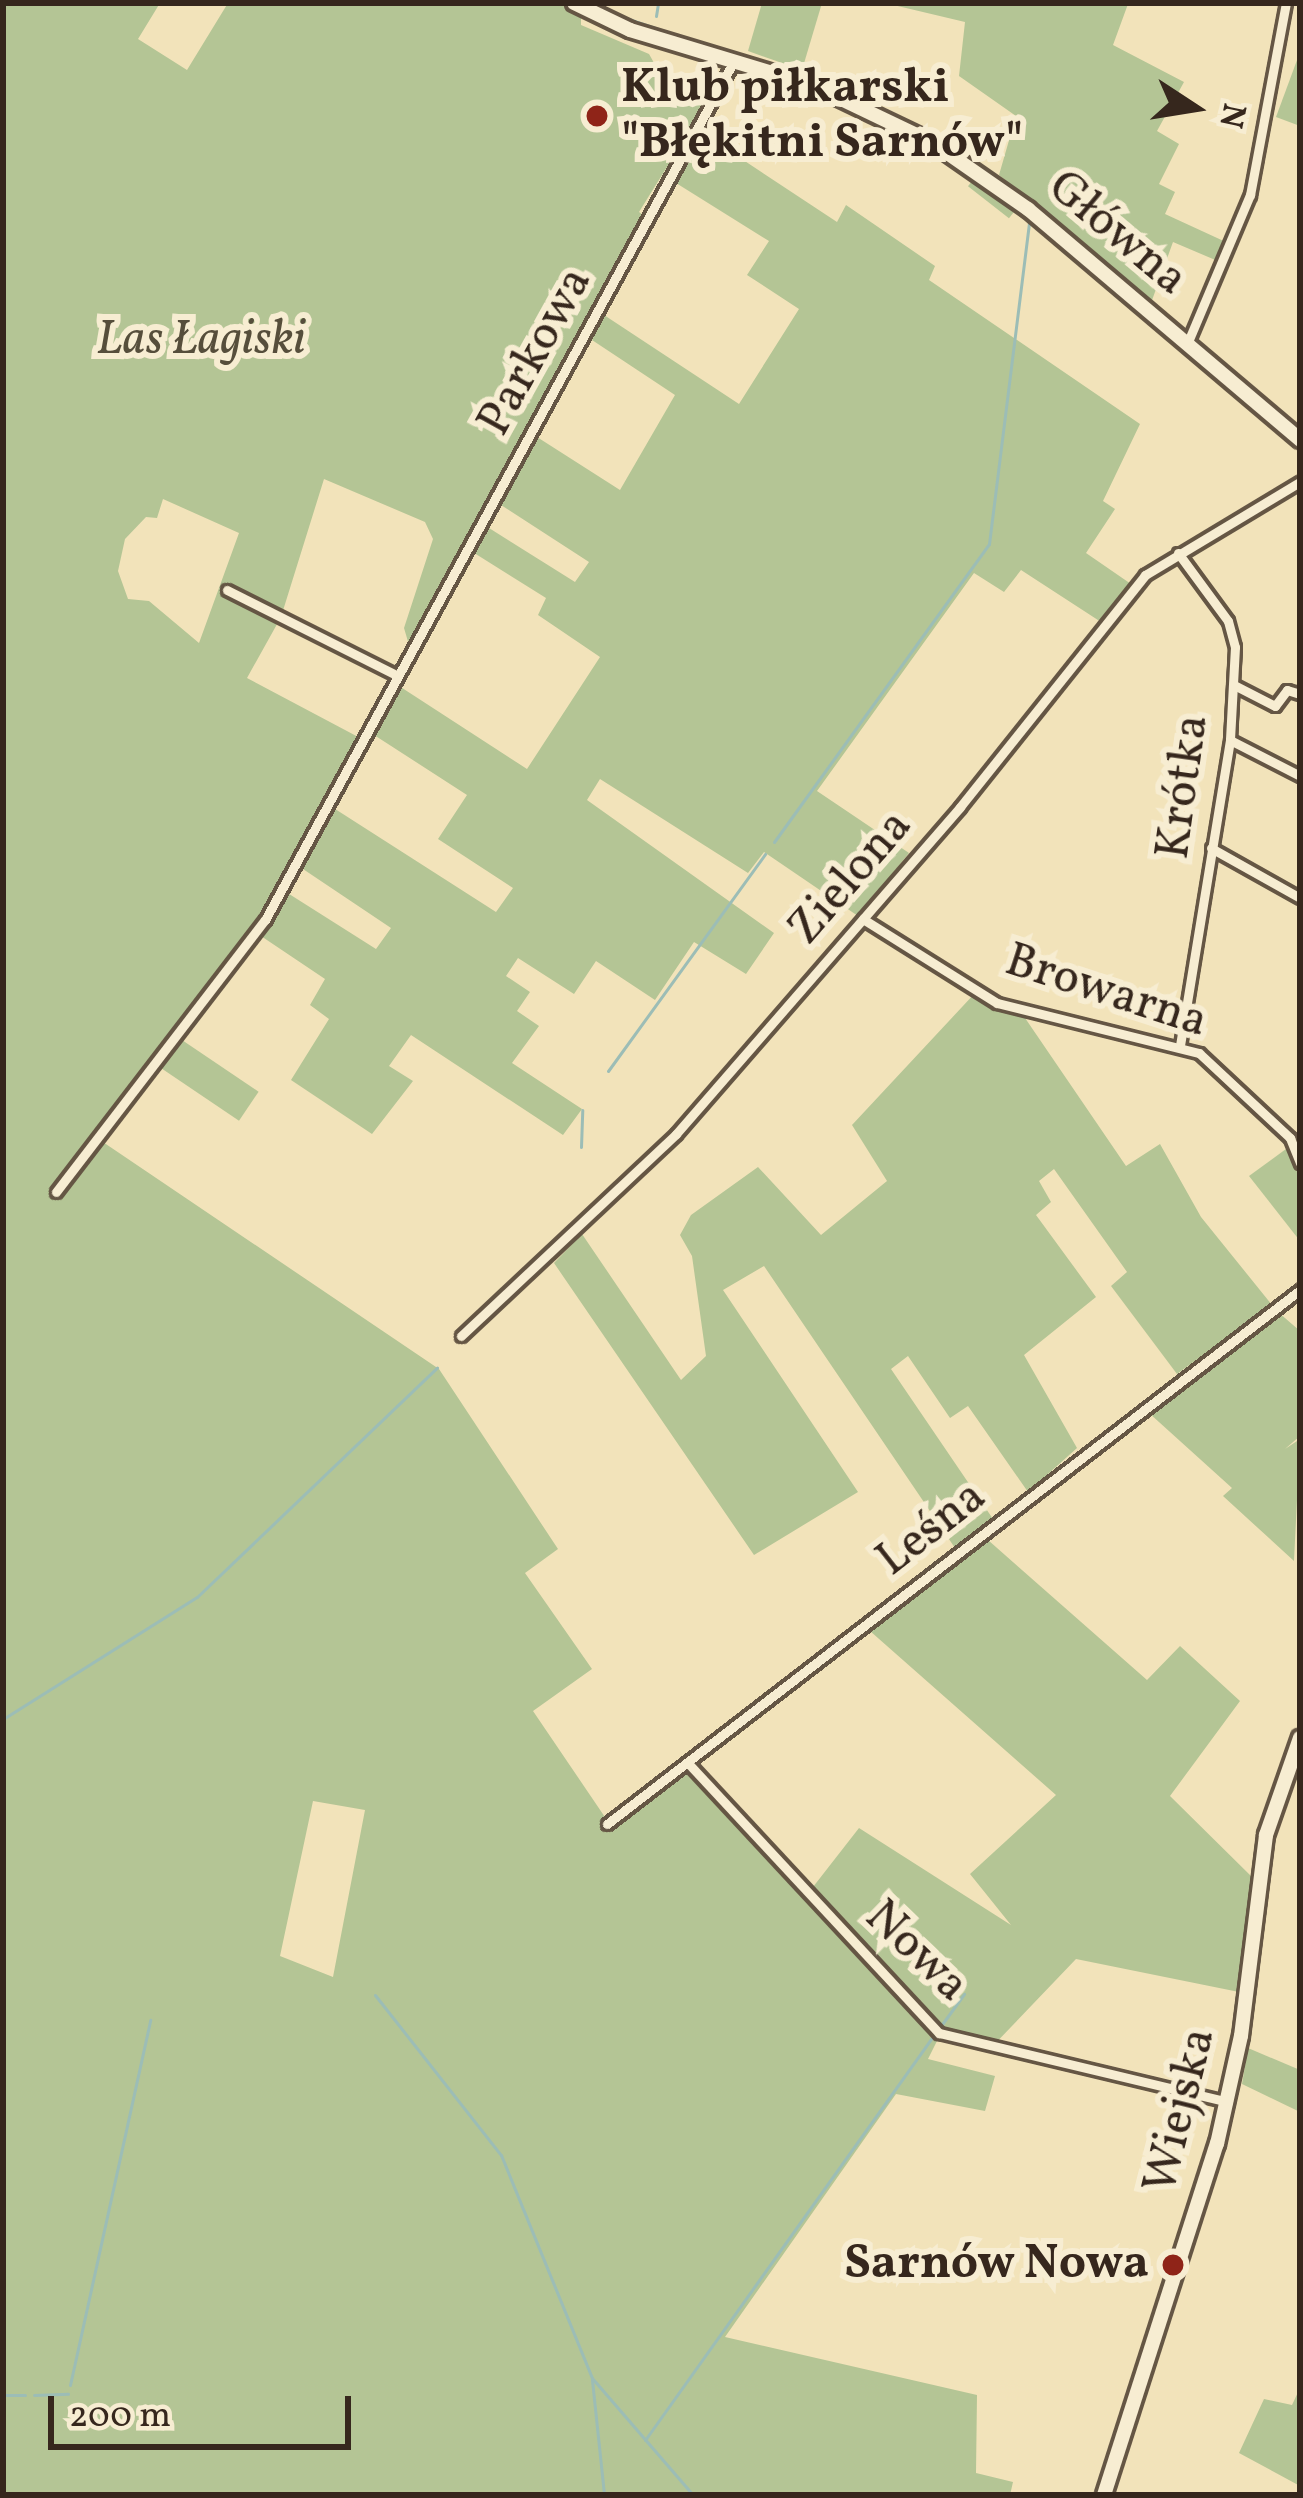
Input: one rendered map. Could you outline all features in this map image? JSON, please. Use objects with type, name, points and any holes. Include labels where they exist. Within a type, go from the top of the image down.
[{"type":"street","name":"Główna","points":[[574,3],[832,93],[933,142],[1028,209],[1300,440]]},
{"type":"street","points":[[1187,344],[1250,195],[1286,3]]},
{"type":"street","name":"Parkowa","points":[[56,1192],[265,920],[734,61]]},
{"type":"street","name":"Zielona","points":[[461,1336],[676,1134],[1054,694],[1131,591],[1178,553],[1300,482]]},
{"type":"street","name":"Krótka","points":[[1178,553],[1232,630],[1234,685],[1230,740],[1180,1046]]},
{"type":"street","points":[[227,590],[398,676]]},
{"type":"street","points":[[1234,685],[1275,706],[1287,690],[1300,694]]},
{"type":"street","points":[[1230,740],[1300,776]]},
{"type":"street","points":[[1211,848],[1300,898]]},
{"type":"street","name":"Browarna","points":[[863,919],[997,1003],[1180,1046],[1236,1082],[1290,1138],[1300,1163]]},
{"type":"street","name":"Leśna","points":[[608,1824],[1300,1290]]},
{"type":"street","name":"Wiejska","points":[[1104,2495],[1228,2102],[1267,1835],[1300,1738]]},
{"type":"street","name":"Nowa","points":[[688,1763],[939,2033],[1228,2102]]},
{"type":"green space","name":"Las Łagiski","points":[[3,3],[160,3],[138,39],[187,70],[228,3],[564,3],[581,13],[581,25],[649,54],[662,77],[702,96],[705,106],[639,212],[646,217],[409,645],[404,628],[433,539],[425,522],[324,479],[281,617],[247,678],[362,739],[264,916],[94,1136],[439,1369],[558,1549],[525,1573],[592,1669],[533,1711],[611,1826],[694,1768],[813,1887],[859,1828],[1011,1925],[970,1874],[1056,1795],[870,1631],[988,1540],[1147,1680],[1180,1646],[1240,1701],[1170,1796],[1252,1877],[1239,1992],[1076,1959],[989,2050],[938,2039],[928,2059],[995,2076],[985,2111],[896,2094],[725,2337],[977,2395],[976,2473],[1013,2482],[1010,2495],[3,2495]],"holes":[[[163,499],[239,533],[199,643],[149,601],[128,599],[118,571],[125,539],[146,517],[157,518]],[[313,1801],[365,1810],[333,1977],[280,1956]]]},
{"type":"green space","points":[[762,3],[822,3],[802,70],[748,51]]},
{"type":"green space","points":[[885,3],[1128,4],[1113,45],[1184,82],[1157,131],[1179,144],[1159,184],[1175,192],[1165,214],[1228,243],[1220,262],[1173,242],[1151,303],[999,175],[1016,116],[959,76],[965,22]]},
{"type":"green space","points":[[1300,52],[1300,126],[1276,117]]},
{"type":"green space","points":[[704,134],[837,222],[846,205],[935,266],[929,280],[1140,424],[1103,501],[1115,509],[1086,553],[1131,584],[1101,622],[1021,570],[1004,592],[974,573],[817,791],[909,853],[858,916],[764,852],[748,873],[600,779],[587,800],[774,933],[746,974],[694,942],[655,1000],[596,961],[574,994],[518,958],[506,976],[530,992],[517,1011],[539,1026],[512,1063],[582,1109],[563,1135],[411,1035],[389,1066],[413,1081],[372,1134],[291,1080],[329,1019],[310,1005],[325,979],[258,934],[286,892],[376,949],[391,928],[300,867],[332,807],[496,912],[513,888],[438,839],[467,795],[371,733],[396,684],[527,769],[600,657],[538,615],[546,598],[471,551],[489,528],[575,582],[589,562],[501,505],[537,437],[620,490],[675,395],[592,340],[604,315],[739,404],[799,309],[747,275],[769,241],[676,183]]},
{"type":"green space","points":[[976,176],[1017,208],[1009,218],[968,186]]},
{"type":"green space","points":[[976,992],[1023,1015],[1126,1166],[1160,1144],[1201,1217],[1272,1305],[1177,1374],[1111,1286],[1127,1272],[1054,1169],[1039,1181],[1051,1202],[1036,1215],[1096,1297],[1024,1355],[1077,1448],[1028,1492],[968,1406],[950,1418],[908,1356],[891,1369],[993,1519],[955,1548],[764,1266],[723,1290],[858,1492],[754,1555],[554,1263],[582,1234],[681,1380],[706,1356],[692,1256],[680,1235],[691,1215],[758,1167],[821,1235],[887,1181],[852,1125]]},
{"type":"green space","points":[[179,1038],[259,1092],[239,1121],[159,1067]]},
{"type":"green space","points":[[1286,1149],[1300,1169],[1300,1241],[1249,1176]]},
{"type":"green space","points":[[1278,1312],[1300,1331],[1300,1436],[1285,1449],[1300,1439],[1294,1561],[1223,1496],[1232,1488],[1149,1413]]},
{"type":"green space","points":[[1248,2048],[1300,2070],[1300,2112],[1242,2084]]},
{"type":"green space","points":[[1300,2388],[1300,2486],[1239,2453],[1264,2399],[1292,2405]]},
{"type":"waterway","points":[[656,16],[658,3]]},
{"type":"waterway","points":[[614,14],[676,35]]},
{"type":"waterway","points":[[808,93],[822,98]]},
{"type":"waterway","points":[[774,842],[989,544],[1029,222]]},
{"type":"waterway","points":[[608,1071],[765,854]]},
{"type":"waterway","points":[[581,1147],[582,1110]]},
{"type":"waterway","points":[[554,1256],[588,1224]]},
{"type":"waterway","points":[[3,1719],[197,1597],[437,1368]]},
{"type":"waterway","points":[[940,2027],[964,1994]]},
{"type":"waterway","points":[[375,1995],[501,2155],[592,2378],[693,2495]]},
{"type":"waterway","points":[[70,2385],[150,2020]]},
{"type":"waterway","points":[[645,2440],[933,2036]]},
{"type":"waterway","points":[[592,2380],[604,2495]]},
{"type":"waterway","points":[[34,2395],[68,2394]]},
{"type":"waterway","points":[[3,2395],[25,2395]]},
{"type":"place","name":"Klub piłkarski \"Błękitni Sarnów\"","points":[[597,116]]},
{"type":"place","name":"Sarnów Nowa","points":[[1173,2265]]}]
